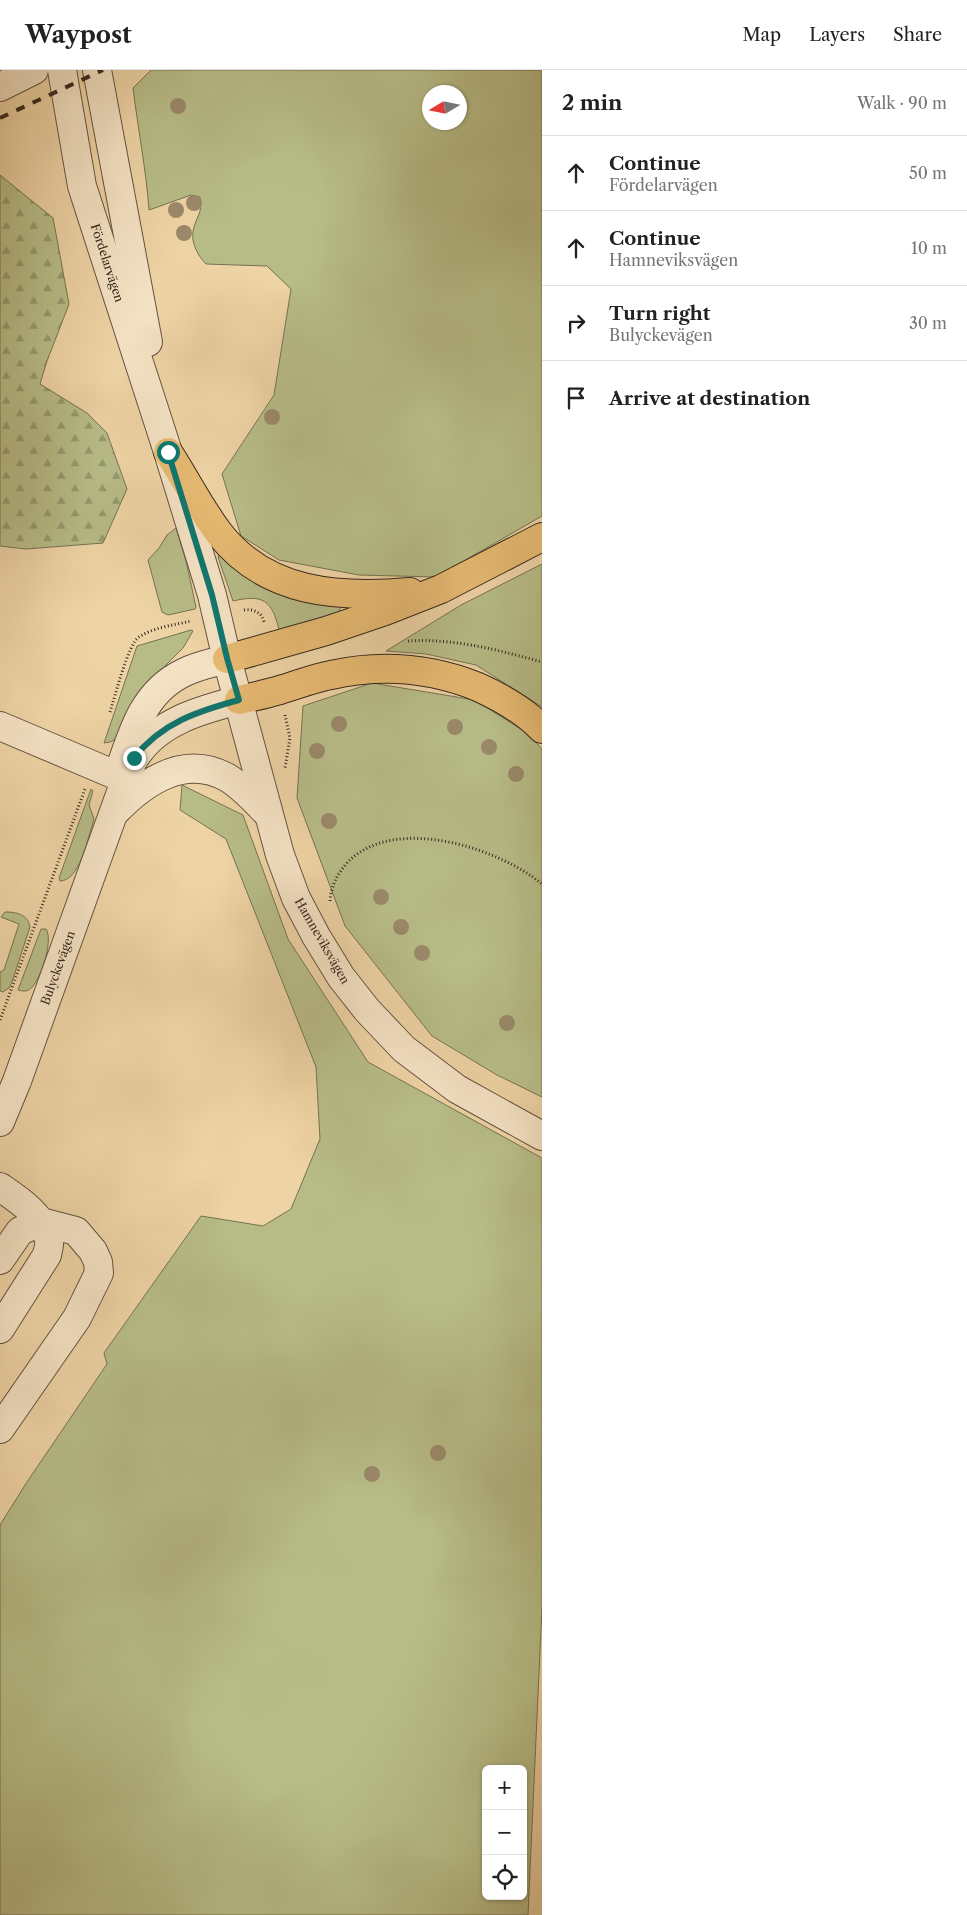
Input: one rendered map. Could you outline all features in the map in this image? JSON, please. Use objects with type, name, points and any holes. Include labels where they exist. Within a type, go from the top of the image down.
[{"type":"main road","points":[[168,452],[219,532],[251,564],[270,576],[290,584],[334,593],[372,595],[441,589]]},
{"type":"main road","points":[[227,658],[343,625],[441,589],[542,537]]},
{"type":"main road","points":[[239,700],[330,675],[354,671],[380,669],[424,670],[486,691],[510,704],[542,729]]},
{"type":"street","points":[[0,87],[34,70]]},
{"type":"street","name":"Fördelarvägen","points":[[62,70],[82,186],[168,452],[217,615],[227,658]]},
{"type":"street","name":"Fördelarvägen","points":[[97,70],[168,452]]},
{"type":"street","name":"Hamneviksvägen","points":[[227,658],[280,854],[296,898],[341,977],[367,1010],[404,1049],[433,1072],[457,1089],[542,1136]]},
{"type":"street","name":"Bulyckevägen","points":[[118,793],[138,718],[155,694],[165,684],[183,672],[227,658]]},
{"type":"street","name":"Bulyckevägen","points":[[3,1107],[118,793],[134,758],[145,744],[187,716],[239,700]]},
{"type":"street","points":[[0,726],[93,765],[118,793],[143,788],[162,776],[180,769],[198,768],[228,778],[269,815]]},
{"type":"street","points":[[0,1187],[26,1205],[41,1222],[50,1240],[47,1255],[0,1329]]},
{"type":"street","points":[[0,1260],[20,1231],[41,1222],[76,1231],[93,1251],[98,1262],[98,1273],[77,1318],[0,1430]]},
{"type":"path","points":[[108,718],[129,653],[137,638],[148,632],[249,609],[256,611],[263,617],[269,646]]},
{"type":"path","points":[[280,690],[290,738],[284,776]]},
{"type":"path","points":[[0,1020],[93,765]]},
{"type":"path","points":[[329,906],[333,885],[343,867],[354,857],[365,849],[378,844],[411,838],[435,840],[479,850],[530,874],[542,884]]},
{"type":"green space","points":[[151,70],[542,70],[542,516],[436,577],[359,575],[279,560],[241,536],[222,474],[274,395],[291,289],[267,266],[206,264],[200,257],[193,240],[194,226],[201,207],[200,197],[191,195],[149,210],[133,88]]},
{"type":"green space","points":[[0,175],[53,218],[69,304],[40,384],[87,413],[107,433],[127,489],[103,543],[26,549],[0,546]]},
{"type":"green space","points":[[176,528],[186,561],[196,607],[195,609],[168,615],[162,612],[148,560],[167,535]]},
{"type":"green space","points":[[219,554],[222,554],[262,586],[297,600],[313,604],[337,606],[340,608],[340,613],[279,630],[273,612],[265,602],[252,598],[233,601],[218,557]]},
{"type":"green space","points":[[542,564],[542,707],[476,665],[426,654],[386,651],[461,605]]},
{"type":"green space","points":[[193,631],[183,648],[155,676],[118,738],[104,743],[137,646]]},
{"type":"green space","points":[[372,683],[475,700],[527,733],[542,749],[542,1097],[497,1075],[432,1036],[345,926],[297,798],[303,706]]},
{"type":"green space","points":[[182,785],[243,815],[288,939],[368,1062],[542,1158],[542,1607],[528,1915],[0,1915],[0,1525],[107,1364],[104,1353],[201,1216],[263,1226],[291,1209],[320,1139],[316,1067],[226,839],[180,810]]},
{"type":"green space","points":[[91,789],[93,791],[89,805],[94,819],[85,850],[72,875],[60,881],[59,878]]},
{"type":"green space","points":[[5,912],[17,913],[24,917],[27,919],[30,927],[12,982],[9,988],[3,992],[0,991],[0,972],[4,970],[19,924],[1,917]]},
{"type":"green space","points":[[41,929],[46,929],[48,934],[47,951],[42,970],[30,989],[26,991],[18,990]]},
{"type":"railway","points":[[0,118],[103,70]]},
{"type":"route","points":[[134,758],[145,744],[172,724],[202,710],[239,700],[212,595],[168,452]]}]
